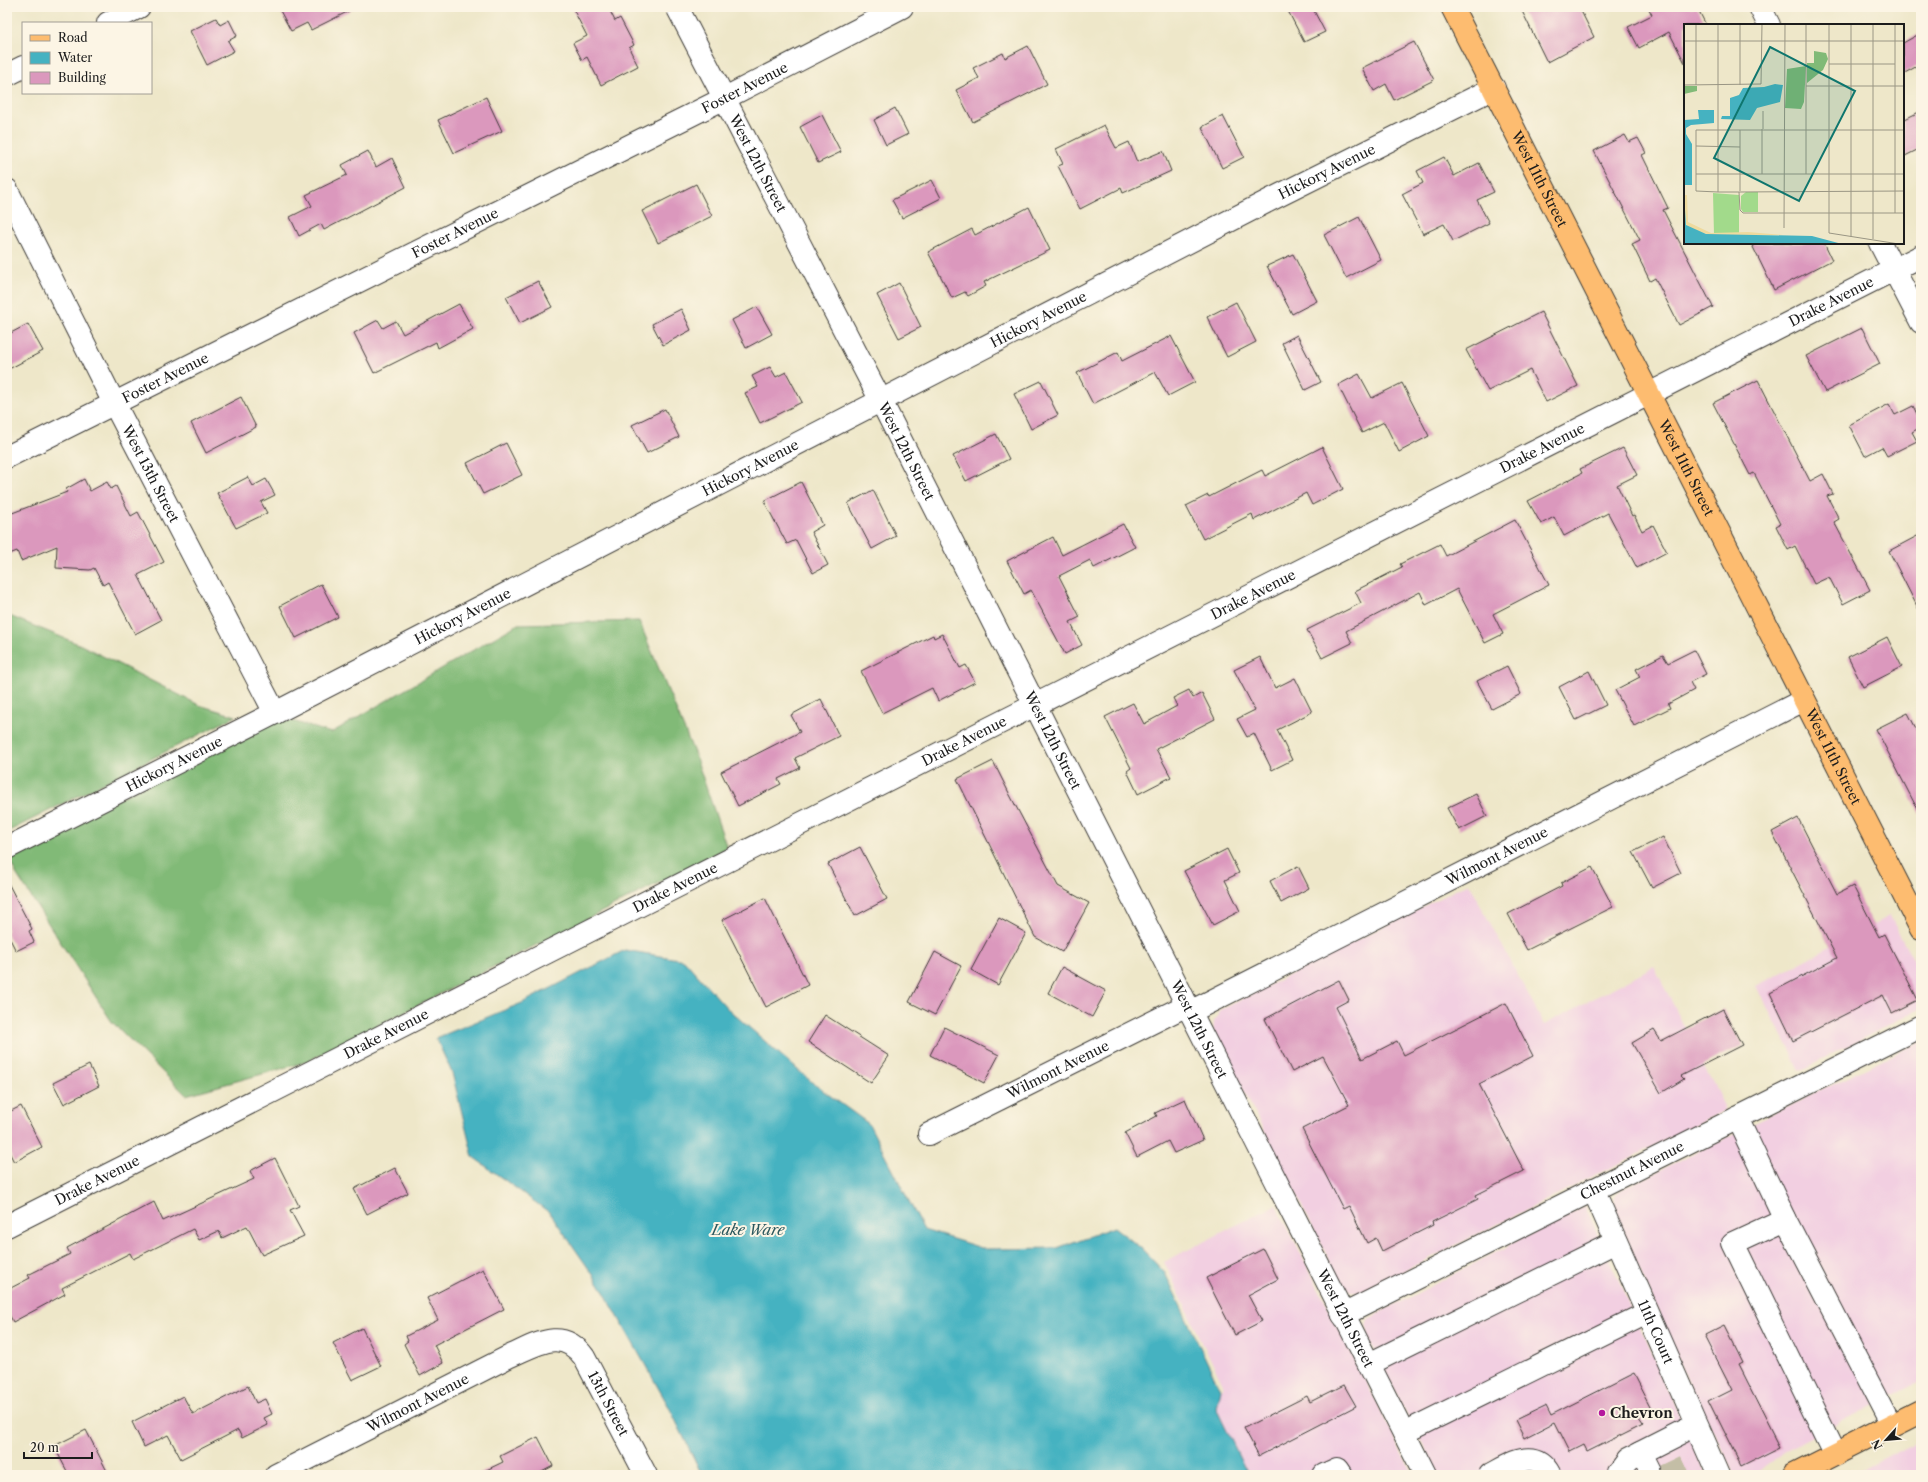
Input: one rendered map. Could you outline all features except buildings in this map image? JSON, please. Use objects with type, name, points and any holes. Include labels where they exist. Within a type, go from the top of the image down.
[{"type":"main road","name":"West 11th Street","points":[[1452,7],[1921,929]]},
{"type":"main road","points":[[1794,1475],[1921,1411]]},
{"type":"street","points":[[110,22],[139,7]]},
{"type":"street","name":"West 12th Street","points":[[677,7],[881,401],[1425,1475]]},
{"type":"street","name":"Foster Avenue","points":[[7,457],[725,98],[902,7]]},
{"type":"street","points":[[1760,7],[1768,24]]},
{"type":"street","points":[[7,75],[22,68]]},
{"type":"street","name":"Hickory Avenue","points":[[7,848],[274,713],[1263,204],[1494,88]]},
{"type":"street","name":"West 13th Street","points":[[7,190],[114,403],[274,713]]},
{"type":"street","points":[[1881,244],[1921,322]]},
{"type":"street","name":"Drake Avenue","points":[[7,1226],[1921,256]]},
{"type":"street","name":"Wilmont Avenue","points":[[928,1134],[1188,1008],[1804,700]]},
{"type":"street","name":"Chestnut Avenue","points":[[1343,1315],[1921,1026]]},
{"type":"street","points":[[1737,1118],[1785,1219],[1892,1425]]},
{"type":"street","name":"11th Court","points":[[1593,1189],[1695,1425],[1719,1475]]},
{"type":"street","points":[[1785,1219],[1733,1243],[1836,1454]]},
{"type":"street","points":[[1368,1364],[1616,1242]]},
{"type":"street","points":[[1404,1433],[1647,1313]]},
{"type":"street","name":"Wilmont Avenue","points":[[276,1475],[508,1357],[540,1343],[562,1340]]},
{"type":"street","name":"13th Street","points":[[562,1340],[575,1346],[584,1357],[646,1475]]},
{"type":"street","points":[[1617,1475],[1617,1472],[1626,1460],[1644,1462],[1665,1451],[1695,1425]]},
{"type":"street","points":[[1490,1475],[1516,1462],[1532,1459],[1546,1466],[1551,1475]]},
{"type":"street","points":[[1324,1475],[1337,1468],[1341,1475]]},
{"type":"shaded area","points":[[1469,883],[1544,1025],[1654,966],[1726,1110],[1366,1290],[1359,1292],[1351,1291],[1340,1281],[1213,1031],[1214,1021],[1221,1010]]},
{"type":"shaded area","points":[[1890,916],[1921,974],[1921,1008],[1800,1071],[1756,986]]},
{"type":"shaded area","points":[[1921,1041],[1921,1381],[1788,1449],[1756,1474],[1736,1475],[1692,1391],[1616,1215],[1614,1206],[1615,1197],[1622,1189]]},
{"type":"shaded area","points":[[1276,1205],[1413,1475],[1248,1475],[1216,1408],[1220,1389],[1224,1387],[1164,1262]]},
{"type":"shaded area","points":[[1585,1206],[1706,1475],[1438,1475],[1367,1336],[1366,1327],[1368,1319]]},
{"type":"shaded area","points":[[1921,1440],[1921,1475],[1851,1475],[1882,1460]]},
{"type":"green space","points":[[7,615],[81,645],[199,705],[236,716],[7,832]]},
{"type":"green space","points":[[639,621],[695,755],[727,848],[306,1062],[186,1095],[112,1022],[17,875],[7,855],[280,717],[331,733],[518,624]]},
{"type":"water","name":"Lake Ware","points":[[625,950],[684,960],[727,1008],[814,1084],[869,1124],[924,1230],[985,1249],[1057,1248],[1114,1227],[1141,1248],[1165,1273],[1220,1389],[1216,1408],[1248,1475],[702,1475],[669,1407],[600,1285],[550,1213],[473,1157],[452,1073],[436,1038],[522,1003]]},
{"type":"tunnel","points":[[1669,1460],[1676,1475]]},
{"type":"place","name":"Chevron","points":[[1602,1413]]}]
